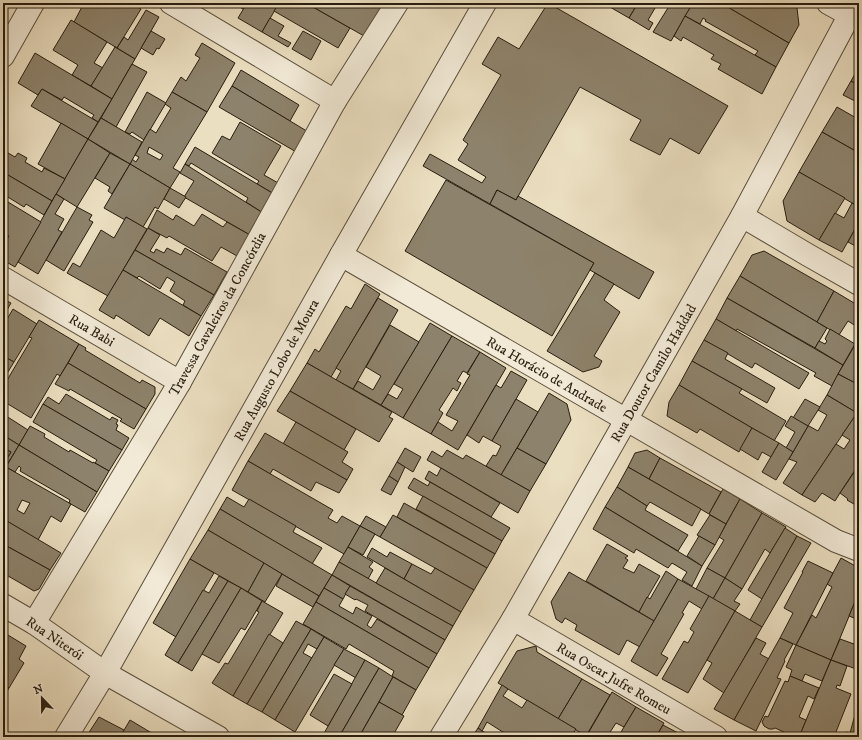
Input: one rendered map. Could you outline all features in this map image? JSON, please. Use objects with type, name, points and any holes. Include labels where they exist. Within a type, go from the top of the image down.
[{"type":"street","points":[[3,56],[33,3]]},
{"type":"street","points":[[171,3],[335,101]]},
{"type":"street","name":"Travessa Cavaleiros da Concórdia","points":[[34,623],[180,382],[335,101],[397,3]]},
{"type":"street","name":"Rua Augusto Lobo de Moura","points":[[66,737],[105,673],[485,3]]},
{"type":"street","points":[[828,3],[855,12]]},
{"type":"street","name":"Rua Doutor Camilo Haddad","points":[[441,737],[513,619],[742,216],[855,12]]},
{"type":"street","points":[[742,216],[859,284]]},
{"type":"street","name":"Rua Horácio de Andrade","points":[[341,255],[836,541],[859,550]]},
{"type":"street","name":"Rua Babi","points":[[3,278],[180,382]]},
{"type":"street","name":"Rua Niterói","points":[[3,605],[34,623],[105,673],[218,737]]},
{"type":"street","name":"Rua Oscar Jufre Romeu","points":[[513,619],[716,737]]},
{"type":"building","points":[[84,3],[131,3],[141,9],[117,48],[74,22]]},
{"type":"building","points":[[233,3],[247,3],[243,9]]},
{"type":"building","points":[[247,3],[274,3],[278,5],[262,32],[238,18]]},
{"type":"building","points":[[279,3],[306,3],[350,28],[338,48],[274,11]]},
{"type":"building","points":[[306,3],[384,3],[364,36]]},
{"type":"building","points":[[548,3],[728,106],[699,154],[670,138],[660,155],[630,140],[641,120],[580,87],[516,200],[497,190],[490,204],[423,166],[430,154],[482,183],[486,177],[458,160],[468,144],[463,140],[501,75],[482,64],[498,37],[519,49]]},
{"type":"building","points":[[603,3],[638,3],[629,18]]},
{"type":"building","points":[[638,3],[658,3],[648,20],[653,23],[649,30],[629,18]]},
{"type":"building","points":[[671,3],[693,3],[671,41],[653,32]]},
{"type":"building","points":[[693,3],[721,3],[789,43],[776,67],[755,55],[758,51],[705,21],[706,20],[703,18],[700,24],[685,16]]},
{"type":"building","points":[[721,3],[765,3],[775,8],[778,3],[788,3],[797,8],[799,25],[789,43]]},
{"type":"building","points":[[146,10],[159,17],[135,59],[117,48],[124,37],[128,40]]},
{"type":"building","points":[[685,16],[776,67],[762,94],[718,69],[721,64],[711,59],[714,55],[683,37],[681,41],[674,36]]},
{"type":"building","points":[[270,18],[284,26],[278,36],[291,43],[288,47],[262,32]]},
{"type":"building","points":[[71,20],[107,42],[94,63],[103,68],[91,86],[72,75],[78,65],[53,50]]},
{"type":"building","points":[[151,31],[165,39],[153,55],[141,48]]},
{"type":"building","points":[[303,31],[321,41],[311,60],[292,49]]},
{"type":"building","points":[[202,43],[235,63],[207,112],[172,92],[181,77],[186,81],[200,58],[195,55]]},
{"type":"building","points":[[115,47],[135,59],[112,99],[91,86]]},
{"type":"building","points":[[35,53],[112,99],[98,122],[92,118],[94,115],[64,97],[62,100],[42,89],[38,95],[18,83]]},
{"type":"building","points":[[132,64],[147,72],[116,127],[101,118]]},
{"type":"building","points":[[859,67],[859,86],[851,81]]},
{"type":"building","points":[[241,70],[299,105],[290,121],[232,86]]},
{"type":"building","points":[[851,81],[859,86],[859,103],[843,95]]},
{"type":"building","points":[[232,86],[310,133],[298,153],[219,107]]},
{"type":"building","points":[[42,89],[98,122],[88,139],[31,106]]},
{"type":"building","points":[[147,92],[166,103],[144,140],[132,132],[130,134],[125,132]]},
{"type":"building","points":[[172,92],[207,112],[173,168],[180,172],[170,188],[130,164],[132,159],[136,162],[139,157],[135,155],[150,129],[156,133],[171,108],[165,104]],"holes":[[[149,147],[163,155],[160,160],[147,153]]]},
{"type":"building","points":[[837,107],[858,119],[855,124],[859,126],[859,153],[822,132]]},
{"type":"building","points":[[101,118],[142,142],[130,164],[88,139]]},
{"type":"building","points":[[240,122],[281,146],[264,175],[280,184],[274,194],[257,184],[259,181],[212,153],[222,136],[230,140]]},
{"type":"building","points":[[61,123],[88,139],[65,179],[38,164]]},
{"type":"building","points":[[822,132],[859,153],[859,207],[799,172]]},
{"type":"building","points":[[88,139],[110,153],[77,207],[56,194]]},
{"type":"building","points":[[195,147],[274,194],[263,213],[246,202],[248,198],[191,163],[189,166],[185,164]]},
{"type":"building","points":[[3,150],[15,157],[18,153],[27,158],[25,162],[42,172],[44,168],[65,179],[52,201],[3,172]]},
{"type":"building","points":[[110,153],[130,164],[112,194],[108,191],[110,187],[95,178]]},
{"type":"building","points":[[130,164],[170,188],[158,209],[155,207],[143,227],[126,217],[125,220],[104,208]]},
{"type":"building","points":[[185,164],[263,213],[250,235],[184,197],[194,181],[180,173]]},
{"type":"building","points":[[3,172],[52,201],[44,215],[26,204],[24,207],[3,194]]},
{"type":"building","points":[[799,172],[845,198],[819,240],[787,221],[783,201]]},
{"type":"building","points":[[446,180],[594,263],[552,336],[405,251]]},
{"type":"building","points":[[170,188],[186,197],[179,208],[164,199]]},
{"type":"building","points":[[497,190],[516,200],[518,196],[654,272],[639,299],[590,270],[594,263],[490,204]]},
{"type":"building","points":[[56,194],[64,199],[55,214],[64,219],[58,230],[62,232],[38,274],[18,262]]},
{"type":"building","points":[[3,199],[41,222],[15,267],[3,260],[3,245],[9,236],[3,233]]},
{"type":"building","points":[[852,203],[859,207],[859,222],[842,252],[819,240],[835,213],[844,218]]},
{"type":"building","points":[[77,207],[92,215],[89,220],[93,222],[64,271],[46,260]]},
{"type":"building","points":[[157,210],[173,220],[176,215],[194,226],[202,214],[223,227],[227,222],[250,235],[237,256],[221,247],[212,261],[169,236],[167,238],[148,228]]},
{"type":"building","points":[[126,217],[147,229],[108,296],[67,273],[73,263],[80,267],[101,230],[114,238]]},
{"type":"building","points":[[859,222],[859,248],[848,242]]},
{"type":"building","points":[[148,228],[160,235],[150,251],[154,253],[156,249],[164,253],[167,248],[181,255],[185,248],[227,272],[214,295],[135,250]]},
{"type":"building","points":[[135,250],[214,295],[201,316],[183,305],[185,301],[170,291],[175,282],[167,277],[160,289],[139,276],[137,278],[123,270]]},
{"type":"building","points":[[764,251],[834,291],[817,322],[740,276],[752,255]]},
{"type":"building","points":[[123,270],[201,316],[189,336],[160,318],[149,336],[116,315],[114,319],[99,310]]},
{"type":"building","points":[[595,273],[614,284],[604,300],[620,312],[594,356],[602,361],[599,367],[583,372],[547,351]]},
{"type":"building","points":[[740,276],[827,328],[815,348],[727,298]]},
{"type":"building","points":[[365,284],[380,294],[331,377],[307,363],[315,349],[319,352],[346,306],[351,309]]},
{"type":"building","points":[[834,291],[859,306],[859,328],[848,321],[839,335],[817,322]]},
{"type":"building","points":[[378,298],[398,310],[353,389],[336,380],[341,371],[336,368]]},
{"type":"building","points":[[727,298],[843,365],[832,386],[814,376],[816,373],[716,319]]},
{"type":"building","points":[[3,299],[11,303],[3,317]]},
{"type":"building","points":[[13,309],[37,324],[14,362],[3,356],[3,326]]},
{"type":"building","points":[[716,319],[809,373],[799,389],[755,363],[752,368],[704,340]]},
{"type":"building","points":[[39,320],[79,344],[60,376],[57,374],[31,418],[3,401],[3,387],[32,338],[29,337]]},
{"type":"building","points":[[430,323],[452,336],[403,418],[381,405],[388,394],[397,399],[403,389],[394,384]]},
{"type":"building","points":[[390,325],[419,342],[381,405],[353,389],[358,381],[373,390],[381,376],[366,367]]},
{"type":"building","points":[[830,329],[855,344],[843,365],[815,348],[819,341],[825,344],[827,341],[825,339]]},
{"type":"building","points":[[452,336],[480,352],[467,373],[463,371],[457,381],[461,383],[457,391],[453,388],[439,410],[443,413],[431,434],[403,418]]},
{"type":"building","points":[[859,338],[859,385],[838,374]]},
{"type":"building","points":[[704,340],[728,353],[725,359],[775,388],[767,403],[692,361]]},
{"type":"building","points":[[79,344],[86,348],[85,350],[140,383],[142,380],[155,387],[155,394],[146,409],[68,363]]},
{"type":"building","points":[[480,352],[506,368],[458,450],[431,434],[438,422],[452,431],[458,421],[446,415],[470,375],[467,374]]},
{"type":"building","points":[[3,356],[14,362],[3,380]]},
{"type":"building","points":[[692,361],[742,389],[739,393],[786,421],[774,441],[679,385]]},
{"type":"building","points":[[68,363],[146,409],[134,429],[120,421],[122,419],[70,389],[69,391],[55,384]]},
{"type":"building","points":[[307,363],[392,412],[389,417],[393,419],[379,442],[290,391]]},
{"type":"building","points":[[511,371],[527,380],[492,441],[483,436],[479,443],[467,435],[496,385],[501,388]]},
{"type":"building","points":[[838,374],[859,385],[859,408],[857,413],[827,395]]},
{"type":"building","points":[[679,385],[752,428],[739,452],[700,429],[697,433],[667,416],[669,402]]},
{"type":"building","points":[[290,391],[356,429],[344,450],[277,411]]},
{"type":"building","points":[[549,393],[567,404],[571,420],[546,464],[517,448]]},
{"type":"building","points":[[66,394],[110,420],[112,417],[118,420],[116,430],[129,438],[122,450],[43,404],[48,397],[59,404]]},
{"type":"building","points":[[827,395],[857,413],[802,495],[783,483],[797,462],[789,459],[808,426],[818,431],[827,415],[818,410]]},
{"type":"building","points":[[516,399],[538,412],[501,475],[486,466],[493,455],[496,456],[501,446],[492,441]]},
{"type":"building","points":[[805,399],[820,407],[808,426],[793,418]]},
{"type":"building","points":[[43,404],[122,450],[109,471],[95,463],[97,460],[33,422]]},
{"type":"building","points":[[857,413],[859,414],[859,464],[835,501],[822,493],[815,502],[802,495],[836,444],[844,449],[850,440],[842,435]]},
{"type":"building","points":[[3,414],[28,430],[19,445],[3,435]]},
{"type":"building","points":[[791,416],[808,426],[793,452],[786,448],[795,432],[785,426]]},
{"type":"building","points":[[296,422],[348,452],[342,462],[353,469],[347,480],[283,444]]},
{"type":"building","points":[[30,426],[45,434],[44,437],[69,452],[70,450],[109,471],[97,492],[19,445]]},
{"type":"building","points":[[752,428],[779,443],[771,457],[762,452],[758,460],[740,449]]},
{"type":"building","points":[[265,433],[347,480],[339,493],[316,482],[311,491],[273,469],[270,474],[248,461]]},
{"type":"building","points":[[3,435],[19,445],[7,465],[4,463],[11,452],[3,448]]},
{"type":"building","points":[[779,443],[793,452],[776,480],[762,472]]},
{"type":"building","points":[[19,445],[97,492],[85,512],[69,503],[70,500],[20,471],[21,468],[19,466],[15,472],[6,467]]},
{"type":"building","points":[[3,448],[11,452],[4,463],[7,465],[3,472]]},
{"type":"building","points":[[405,448],[421,457],[413,472],[397,462]]},
{"type":"building","points":[[517,448],[546,464],[530,491],[501,475]]},
{"type":"building","points":[[447,450],[463,459],[466,455],[530,491],[518,513],[427,460],[432,451],[442,457]]},
{"type":"building","points":[[647,450],[660,458],[649,479],[628,467],[635,453]]},
{"type":"building","points":[[660,458],[721,492],[709,514],[649,479]]},
{"type":"building","points":[[248,461],[333,510],[328,518],[337,523],[342,516],[360,526],[344,554],[232,490]]},
{"type":"building","points":[[397,462],[405,467],[398,482],[389,476]]},
{"type":"building","points":[[6,467],[71,504],[61,522],[51,516],[38,540],[3,519],[3,472]],"holes":[[[22,500],[30,503],[24,514],[17,510]]]},
{"type":"building","points":[[628,467],[701,509],[692,526],[650,502],[647,506],[617,487]]},
{"type":"building","points":[[441,468],[500,503],[491,517],[425,479],[429,471],[437,476]]},
{"type":"building","points":[[855,471],[859,474],[859,507],[847,500],[848,499],[840,493]]},
{"type":"building","points":[[389,476],[398,482],[391,495],[381,490]]},
{"type":"building","points":[[414,478],[428,486],[430,482],[510,528],[502,541],[408,488]]},
{"type":"building","points":[[617,487],[647,506],[645,510],[688,535],[678,551],[605,507]]},
{"type":"building","points":[[723,489],[740,499],[726,524],[709,514]]},
{"type":"building","points":[[423,496],[502,541],[495,554],[416,509]]},
{"type":"building","points":[[227,497],[244,507],[249,499],[296,526],[293,532],[322,548],[312,564],[220,509]]},
{"type":"building","points":[[740,499],[762,513],[725,578],[707,568],[724,540],[719,537]]},
{"type":"building","points":[[404,503],[495,554],[487,568],[397,517]]},
{"type":"building","points":[[605,507],[702,566],[692,586],[682,580],[687,572],[672,563],[668,568],[636,549],[634,553],[593,529]]},
{"type":"building","points":[[220,509],[332,575],[319,596],[208,530]]},
{"type":"building","points":[[762,513],[786,527],[770,553],[765,549],[742,589],[725,578]]},
{"type":"building","points":[[393,515],[487,568],[474,590],[380,537]]},
{"type":"building","points":[[710,515],[726,524],[715,545],[697,535]]},
{"type":"building","points":[[366,516],[386,527],[380,537],[360,526]]},
{"type":"building","points":[[7,521],[61,553],[50,570],[3,544],[3,527]]},
{"type":"building","points":[[360,526],[375,534],[363,555],[348,547]]},
{"type":"building","points":[[785,528],[797,536],[762,599],[748,590]]},
{"type":"building","points":[[208,530],[264,563],[248,592],[190,559]]},
{"type":"building","points":[[699,536],[715,545],[702,566],[687,556]]},
{"type":"building","points":[[797,536],[811,543],[762,627],[750,620]]},
{"type":"building","points":[[3,544],[50,570],[39,589],[34,591],[3,573]]},
{"type":"building","points":[[607,544],[628,556],[625,558],[628,560],[623,568],[634,573],[639,564],[660,576],[639,612],[586,581]]},
{"type":"building","points":[[348,547],[373,562],[369,567],[373,570],[368,579],[339,562]]},
{"type":"building","points":[[372,548],[387,557],[390,552],[412,564],[404,579],[367,557]]},
{"type":"building","points":[[841,558],[859,568],[859,592],[831,660],[796,645],[812,615],[816,618],[832,587],[827,584]]},
{"type":"building","points":[[190,559],[214,573],[176,637],[153,623]]},
{"type":"building","points":[[808,561],[833,573],[796,645],[780,638],[793,613],[784,608]]},
{"type":"building","points":[[339,562],[453,626],[445,640],[332,575]]},
{"type":"building","points":[[264,563],[282,574],[265,602],[248,592]]},
{"type":"building","points":[[412,564],[431,574],[435,568],[474,590],[461,612],[404,579]]},
{"type":"building","points":[[385,568],[461,612],[453,626],[376,583]]},
{"type":"building","points":[[707,568],[725,578],[713,599],[696,589]]},
{"type":"building","points":[[666,571],[678,579],[654,621],[639,612],[647,597],[650,599]]},
{"type":"building","points":[[569,572],[654,621],[640,647],[627,640],[619,655],[575,630],[577,625],[565,618],[562,623],[556,619],[551,602]]},
{"type":"building","points":[[282,574],[319,596],[313,607],[276,586]]},
{"type":"building","points":[[332,575],[350,586],[343,599],[324,588]]},
{"type":"building","points":[[219,576],[228,581],[178,663],[165,655],[203,590],[209,593]]},
{"type":"building","points":[[725,578],[742,589],[734,601],[740,604],[735,611],[713,599]]},
{"type":"building","points":[[678,579],[709,596],[702,609],[689,601],[682,613],[684,614],[661,654],[668,658],[657,676],[631,661]]},
{"type":"building","points":[[228,581],[241,588],[192,671],[178,663]]},
{"type":"building","points":[[350,586],[445,640],[437,654],[365,611],[368,605],[345,594]]},
{"type":"building","points":[[241,588],[262,601],[245,630],[241,628],[219,663],[202,654]]},
{"type":"building","points":[[324,588],[343,599],[339,606],[353,614],[356,607],[372,616],[367,625],[371,628],[377,619],[437,654],[429,668],[316,602]]},
{"type":"building","points":[[859,592],[859,620],[849,616]]},
{"type":"building","points":[[709,596],[735,611],[688,693],[662,679],[684,641],[688,643],[694,632],[690,629]]},
{"type":"building","points":[[262,601],[283,613],[233,696],[212,683],[225,663],[228,664],[259,612],[257,611]]},
{"type":"building","points":[[316,602],[429,668],[416,690],[392,676],[394,671],[349,644],[346,649],[303,624]]},
{"type":"building","points":[[735,611],[762,627],[724,693],[703,679],[712,663],[707,660]]},
{"type":"building","points":[[296,621],[311,629],[262,712],[247,704]]},
{"type":"building","points":[[311,629],[324,637],[317,649],[308,644],[303,653],[312,658],[275,720],[262,712]]},
{"type":"building","points":[[859,629],[859,670],[831,660],[840,639],[854,644]]},
{"type":"building","points":[[3,632],[26,646],[19,659],[24,663],[9,688],[3,684]]},
{"type":"building","points":[[269,634],[283,643],[247,704],[233,696]]},
{"type":"building","points":[[324,637],[344,649],[295,732],[275,720]]},
{"type":"building","points":[[756,638],[766,643],[760,654],[769,659],[734,720],[714,709]]},
{"type":"building","points":[[780,638],[793,644],[784,660],[785,661],[777,678],[781,679],[756,731],[734,720]]},
{"type":"building","points":[[796,645],[831,660],[822,681],[805,674],[802,681],[790,676],[792,670],[786,667]]},
{"type":"building","points":[[536,646],[537,652],[582,679],[558,719],[498,683],[517,651]]},
{"type":"building","points":[[344,649],[365,660],[356,678],[334,665]]},
{"type":"building","points":[[365,660],[379,668],[339,737],[322,737]]},
{"type":"building","points":[[831,660],[847,666],[840,686],[837,685],[836,688],[851,694],[834,737],[799,737]]},
{"type":"building","points":[[379,668],[393,677],[359,737],[339,737]]},
{"type":"building","points":[[334,674],[352,684],[328,726],[310,715]]},
{"type":"building","points":[[790,676],[819,688],[814,699],[808,696],[799,717],[806,720],[799,737],[782,737],[784,732],[775,728],[769,729],[764,726],[762,722],[765,716],[768,717],[785,681],[788,682]]},
{"type":"building","points":[[393,677],[416,690],[402,715],[379,702]]},
{"type":"building","points":[[582,679],[610,695],[586,736],[558,719]]},
{"type":"building","points":[[3,684],[9,688],[3,699]]},
{"type":"building","points":[[502,685],[508,689],[503,696],[522,708],[527,700],[576,729],[571,737],[507,737],[505,736],[506,734],[487,722],[482,731],[478,728]]},
{"type":"building","points":[[612,692],[636,707],[624,727],[616,723],[607,737],[586,737]]},
{"type":"building","points":[[859,700],[859,737],[844,737],[846,732],[850,733]]},
{"type":"building","points":[[379,702],[404,716],[392,737],[359,737]]},
{"type":"building","points":[[636,707],[664,723],[656,737],[618,737]]},
{"type":"building","points":[[99,717],[124,730],[120,737],[86,737]]},
{"type":"building","points":[[130,720],[155,735],[154,737],[120,737]]},
{"type":"building","points":[[663,725],[678,733],[675,737],[656,737]]},
{"type":"building","points":[[478,728],[482,731],[494,737],[472,737]]},
{"type":"building","points":[[580,732],[586,736],[586,737],[577,737]]}]
